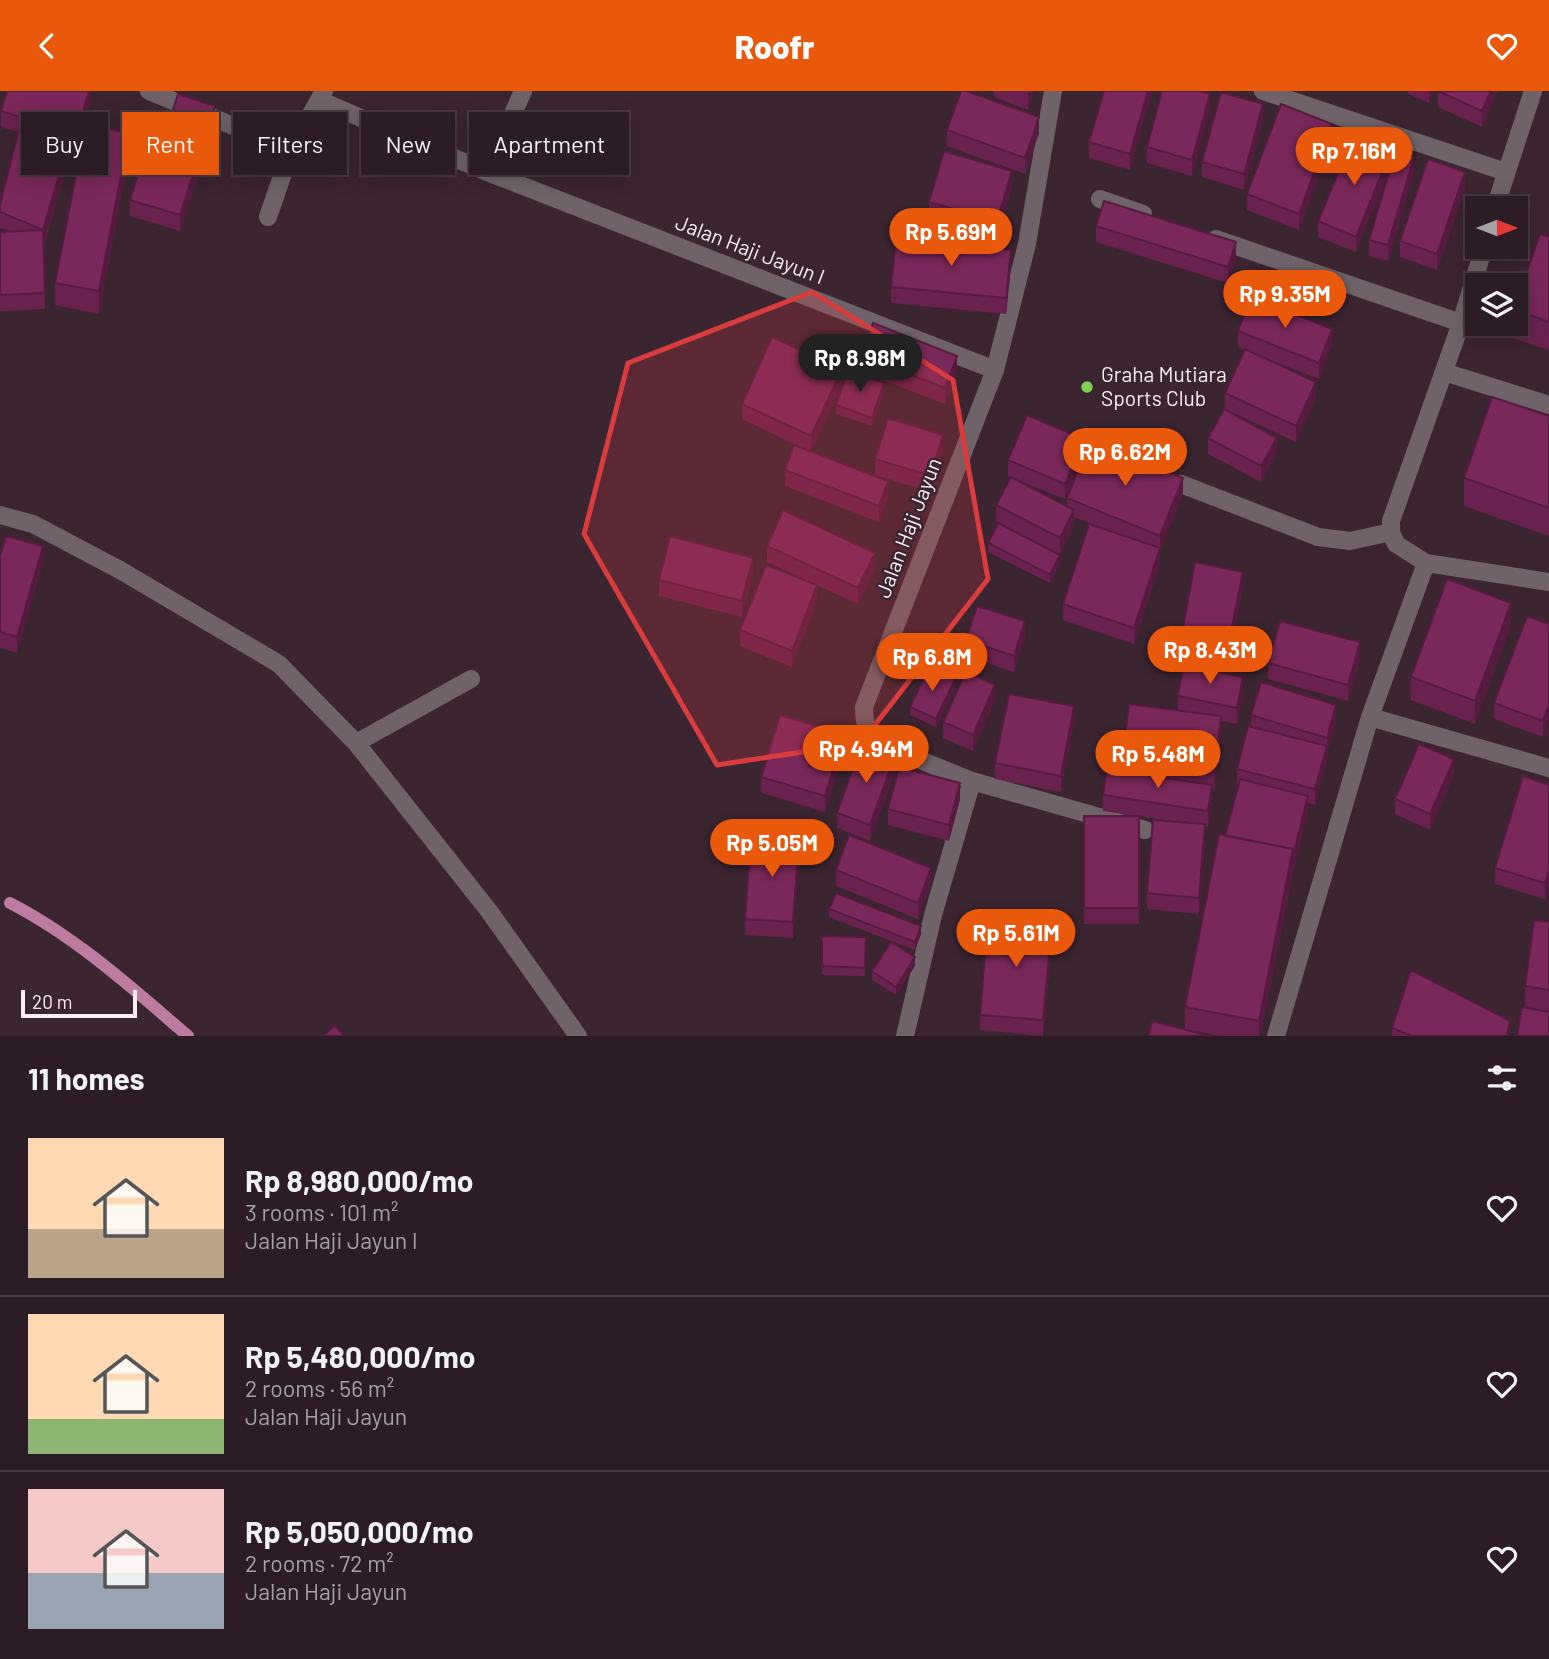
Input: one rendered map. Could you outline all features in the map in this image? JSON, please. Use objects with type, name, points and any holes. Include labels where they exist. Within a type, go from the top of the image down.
[{"type":"street","points":[[149,91],[233,125]]},
{"type":"street","points":[[514,112],[523,91]]},
{"type":"street","name":"Jalan Haji Jayun","points":[[1053,91],[1027,244],[995,370],[864,706],[864,722],[867,733],[878,743],[972,781],[1145,830]]},
{"type":"street","points":[[1263,91],[1506,172]]},
{"type":"street","points":[[1499,196],[1538,94]]},
{"type":"street","points":[[312,112],[322,95]]},
{"type":"street","name":"Jalan Haji Jayun I","points":[[322,95],[469,164]]},
{"type":"street","points":[[268,217],[282,175]]},
{"type":"street","name":"Jalan Haji Jayun I","points":[[495,175],[995,370]]},
{"type":"street","points":[[1100,199],[1165,221]]},
{"type":"street","points":[[1203,235],[1461,323]]},
{"type":"street","points":[[1480,259],[1461,323],[1391,521],[1391,532],[1396,544],[1426,563],[1549,582]]},
{"type":"street","points":[[1444,372],[1549,405]]},
{"type":"street","points":[[1181,484],[1318,537],[1350,541],[1391,532]]},
{"type":"street","points":[[0,515],[33,524],[120,570],[279,664],[356,743],[489,911],[578,1036]]},
{"type":"street","points":[[1276,1036],[1370,717],[1426,563]]},
{"type":"street","points":[[356,743],[471,679]]},
{"type":"street","points":[[1370,717],[1549,768]]},
{"type":"street","points":[[905,1036],[933,915],[972,781]]},
{"type":"highlighted area","points":[[812,292],[953,380],[988,579],[861,743],[717,765],[584,534],[628,363]]},
{"type":"building","points":[[7,91],[89,91],[83,112],[21,112],[21,117],[1,111]]},
{"type":"building","points":[[961,91],[1039,117],[1025,158],[947,130]]},
{"type":"building","points":[[1104,91],[1148,91],[1130,154],[1089,142]]},
{"type":"building","points":[[1162,91],[1200,91],[1210,94],[1192,160],[1147,147]]},
{"type":"building","points":[[1438,91],[1491,91],[1482,111]]},
{"type":"building","points":[[1221,92],[1263,104],[1244,174],[1202,162]]},
{"type":"building","points":[[178,94],[215,106],[213,112],[172,112]]},
{"type":"building","points":[[1281,104],[1332,124],[1299,214],[1247,194]]},
{"type":"building","points":[[21,129],[21,175],[59,175],[43,230],[0,212]]},
{"type":"building","points":[[108,129],[122,132],[122,170],[99,291],[55,283],[76,175],[108,175]]},
{"type":"building","points":[[1353,137],[1390,153],[1356,237],[1318,221]]},
{"type":"building","points":[[944,151],[1012,171],[997,221],[929,202]]},
{"type":"building","points":[[1395,152],[1414,157],[1388,245],[1369,240]]},
{"type":"building","points":[[1428,159],[1465,172],[1437,254],[1400,241]]},
{"type":"building","points":[[138,175],[193,175],[180,215],[130,200]]},
{"type":"building","points":[[1104,201],[1236,242],[1228,267],[1096,226]]},
{"type":"building","points":[[43,230],[45,293],[0,295],[0,232]]},
{"type":"building","points":[[1540,234],[1549,237],[1549,322],[1528,314],[1526,273]]},
{"type":"building","points":[[896,238],[1011,250],[1006,298],[891,287]]},
{"type":"building","points":[[1251,297],[1332,329],[1319,363],[1238,331]]},
{"type":"building","points":[[873,323],[957,356],[945,388],[860,355]]},
{"type":"building","points":[[772,337],[842,369],[811,436],[742,404]]},
{"type":"building","points":[[1245,349],[1316,382],[1296,426],[1225,393]]},
{"type":"building","points":[[848,371],[884,383],[872,418],[836,405]]},
{"type":"building","points":[[1492,397],[1549,416],[1549,508],[1464,478]]},
{"type":"building","points":[[1224,409],[1277,438],[1261,466],[1208,438]]},
{"type":"building","points":[[1027,415],[1084,439],[1065,484],[1008,460]]},
{"type":"building","points":[[888,418],[943,435],[931,476],[875,459]]},
{"type":"building","points":[[1090,440],[1183,478],[1160,536],[1067,498]]},
{"type":"building","points":[[794,445],[888,481],[879,506],[785,470]]},
{"type":"building","points":[[1011,477],[1074,510],[1060,538],[996,505]]},
{"type":"building","points":[[783,510],[875,553],[858,588],[767,546]]},
{"type":"building","points":[[998,523],[1060,555],[1050,575],[988,543]]},
{"type":"building","points":[[1089,524],[1160,548],[1134,628],[1063,604]]},
{"type":"building","points":[[6,536],[43,546],[17,637],[0,632],[0,556]]},
{"type":"building","points":[[670,536],[753,558],[742,601],[659,580]]},
{"type":"building","points":[[1195,562],[1243,572],[1229,642],[1182,633]]},
{"type":"building","points":[[766,565],[817,585],[792,651],[740,630]]},
{"type":"building","points":[[1447,579],[1511,603],[1475,701],[1411,677]]},
{"type":"building","points":[[977,606],[1025,621],[1014,656],[966,640]]},
{"type":"building","points":[[1527,616],[1549,624],[1549,705],[1543,721],[1494,703]]},
{"type":"building","points":[[1280,621],[1360,642],[1348,685],[1268,663]]},
{"type":"building","points":[[1183,665],[1243,677],[1237,708],[1178,696]]},
{"type":"building","points":[[929,667],[955,679],[936,719],[910,707]]},
{"type":"building","points":[[966,671],[995,685],[973,735],[943,722]]},
{"type":"building","points":[[1261,682],[1336,705],[1327,738],[1251,715]]},
{"type":"building","points":[[1009,694],[1074,706],[1061,776],[995,763]]},
{"type":"building","points":[[1129,704],[1221,716],[1214,773],[1122,761]]},
{"type":"building","points":[[780,715],[844,734],[825,796],[761,777]]},
{"type":"building","points":[[1248,726],[1327,746],[1315,789],[1237,769]]},
{"type":"building","points":[[862,744],[895,756],[870,825],[837,813]]},
{"type":"building","points":[[1419,744],[1454,759],[1430,814],[1395,799]]},
{"type":"building","points":[[899,767],[960,783],[949,825],[888,809]]},
{"type":"building","points":[[1107,769],[1212,785],[1208,811],[1103,795]]},
{"type":"building","points":[[1523,776],[1549,785],[1549,870],[1545,883],[1495,868]]},
{"type":"building","points":[[1240,779],[1308,796],[1293,856],[1293,849],[1225,836]]},
{"type":"building","points":[[1084,816],[1139,816],[1139,908],[1084,908]]},
{"type":"building","points":[[1153,820],[1205,824],[1199,898],[1147,893]]},
{"type":"building","points":[[1219,834],[1293,849],[1259,1021],[1185,1007]]},
{"type":"building","points":[[751,835],[799,839],[793,922],[745,919]]},
{"type":"building","points":[[849,835],[931,868],[918,903],[836,870]]},
{"type":"building","points":[[836,893],[921,926],[915,942],[829,909]]},
{"type":"building","points":[[988,918],[1052,924],[1043,1020],[980,1015]]},
{"type":"building","points":[[1534,920],[1549,922],[1549,990],[1525,986]]},
{"type":"building","points":[[822,936],[866,937],[865,968],[822,966]]},
{"type":"building","points":[[891,942],[915,957],[896,987],[872,971]]},
{"type":"building","points":[[1411,970],[1510,1021],[1507,1036],[1412,1036],[1392,1028]]},
{"type":"building","points":[[1522,1007],[1549,1012],[1549,1036],[1517,1036]]},
{"type":"building","points":[[1152,1021],[1210,1036],[1148,1036]]},
{"type":"building","points":[[335,1025],[344,1036],[323,1036]]},
{"type":"waterway","points":[[10,903],[81,947],[188,1036]]},
{"type":"place","name":"Graha Mutiara Sports Club","points":[[1087,387]]}]
